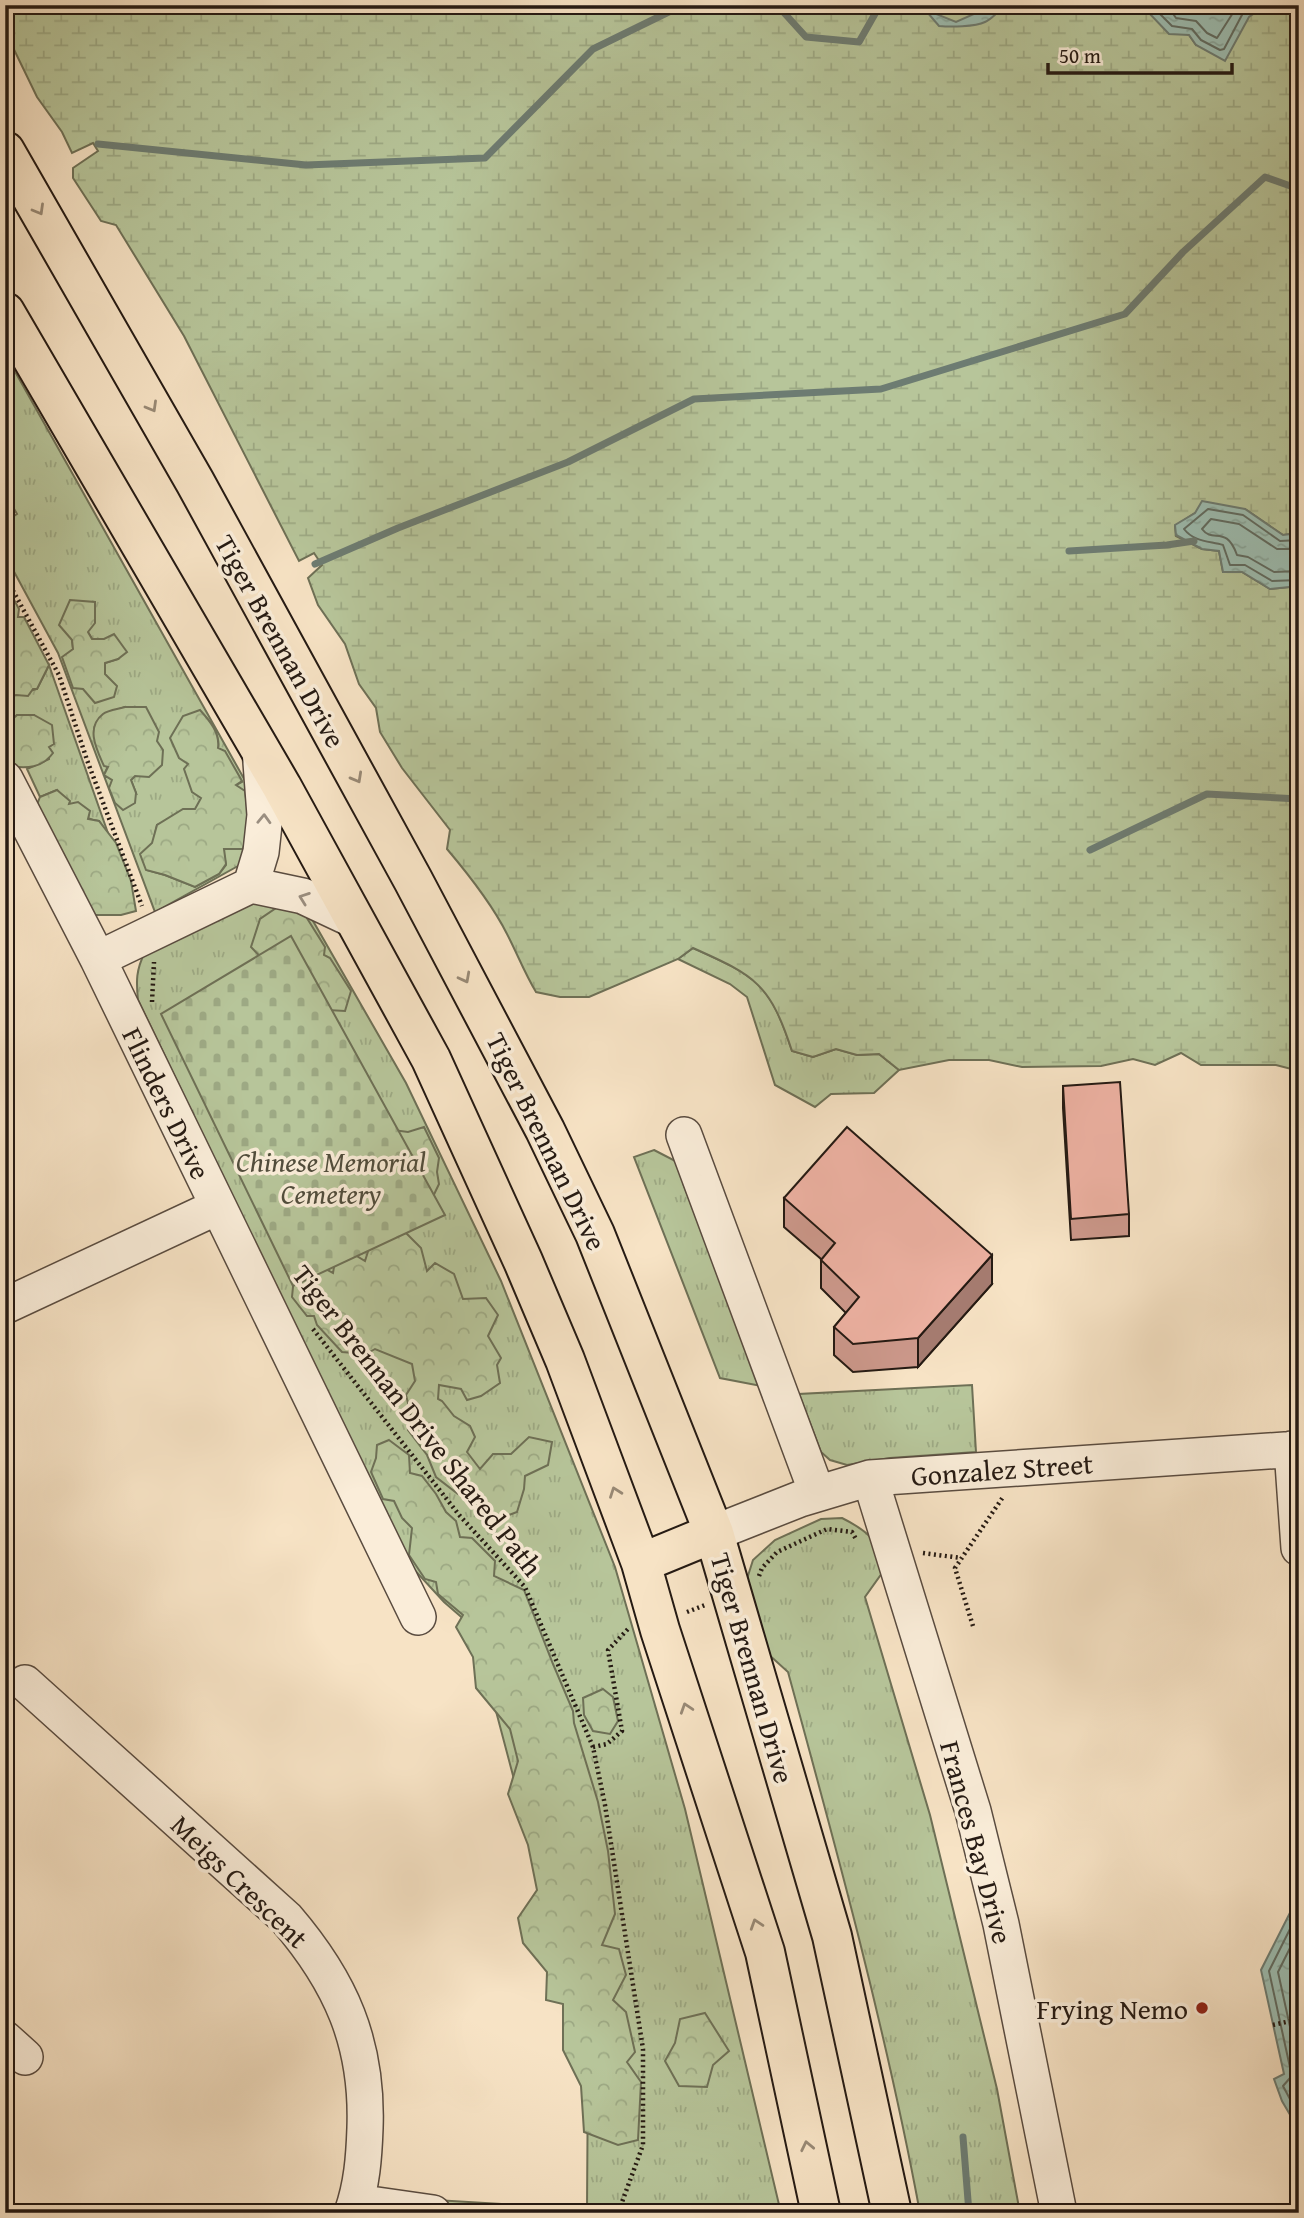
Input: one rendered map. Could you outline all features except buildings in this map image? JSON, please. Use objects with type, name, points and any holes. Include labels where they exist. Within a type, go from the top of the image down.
[{"type":"main road","name":"Tiger Brennan Drive","points":[[5,151],[195,482],[406,868],[545,1130],[595,1234],[714,1533],[832,1936],[892,2213]]},
{"type":"main road","points":[[5,312],[260,749],[431,1059],[517,1248],[565,1360],[641,1563],[660,1630],[765,1952],[821,2213]]},
{"type":"main road","points":[[641,1563],[714,1533]]},
{"type":"street","points":[[251,885],[261,852],[265,815],[260,749]]},
{"type":"street","name":"Flinders Drive","points":[[5,779],[98,959],[418,1617]]},
{"type":"street","points":[[98,959],[251,885],[303,896],[354,920]]},
{"type":"street","points":[[684,1135],[817,1493]]},
{"type":"street","points":[[5,1306],[217,1206]]},
{"type":"street","name":"Gonzalez Street","points":[[714,1533],[817,1493],[870,1478],[1296,1449]]},
{"type":"street","points":[[1296,1449],[1299,1548]]},
{"type":"street","name":"Frances Bay Drive","points":[[870,1478],[974,1811],[1001,1924],[1059,2213]]},
{"type":"street","name":"Meigs Crescent","points":[[25,1683],[286,1919],[307,1943],[326,1972],[354,2027],[364,2076],[364,2162],[354,2207]]},
{"type":"street","points":[[354,2207],[433,2213]]},
{"type":"path","points":[[5,576],[59,675],[87,760],[146,915]]},
{"type":"path","points":[[152,1004],[155,953]]},
{"type":"path","name":"Tiger Brennan Drive Shared Path","points":[[310,1325],[460,1516],[525,1587],[593,1747],[605,1805],[643,2049],[643,2145],[618,2213]]},
{"type":"path","points":[[973,1626],[955,1568],[1006,1492]]},
{"type":"path","points":[[895,1559],[923,1553],[961,1558]]},
{"type":"path","points":[[1273,2025],[1299,2019]]},
{"type":"green space","points":[[5,5],[1152,5],[1149,13],[1189,35],[1196,45],[1266,5],[1299,5],[1299,533],[1283,535],[1245,509],[1195,513],[1175,526],[1176,536],[1202,549],[1219,551],[1223,572],[1242,572],[1270,589],[1299,586],[1299,1071],[1276,1065],[1201,1065],[1181,1053],[1155,1065],[1133,1059],[1101,1066],[1022,1067],[989,1060],[949,1060],[899,1070],[879,1054],[857,1055],[836,1049],[813,1057],[792,1051],[776,1011],[758,985],[732,966],[693,948],[678,959],[589,997],[560,997],[536,992],[494,912],[447,849],[450,830],[402,768],[380,732],[376,708],[359,684],[345,644],[318,605],[308,578],[322,565],[314,553],[299,561],[184,336],[116,225],[101,221],[73,178],[73,168],[98,151],[93,143],[72,153],[62,132],[37,97],[5,31]]},
{"type":"green space","points":[[8,359],[247,784],[247,861],[155,912],[58,653],[5,555],[5,522],[17,514],[5,493],[5,469],[9,469],[14,458],[5,441],[5,360]],"holes":[[[88,632],[92,639],[104,639],[118,659],[105,663],[105,674],[73,649],[72,640]],[[125,707],[135,776],[131,780],[136,793],[104,775],[108,766],[97,745],[94,729],[96,723],[111,712]],[[200,711],[211,723],[216,732],[218,748],[242,782],[236,785],[223,849],[226,865],[219,874],[195,887],[147,870],[157,825],[195,810],[202,798],[188,764]]]},
{"type":"green space","points":[[5,583],[19,609],[18,617],[24,617],[49,665],[37,689],[33,689],[28,696],[5,698]]},
{"type":"green space","points":[[70,600],[95,602],[95,623],[88,632],[92,639],[104,639],[114,634],[127,652],[118,659],[105,663],[105,674],[117,686],[114,697],[95,703],[83,689],[73,688],[62,657],[73,649],[72,640],[59,625]]},
{"type":"green space","points":[[49,665],[109,836],[99,821],[81,814],[57,790],[40,797],[27,769],[49,759],[49,746],[34,715],[17,715],[5,726],[5,698],[37,689]]},
{"type":"green space","points":[[125,707],[146,707],[159,732],[157,741],[163,750],[162,765],[149,777],[135,776],[131,780],[136,793],[135,803],[123,810],[115,803],[109,788],[112,780],[104,775],[108,767],[104,766],[98,753],[94,732],[103,714]]},
{"type":"green space","points":[[200,710],[216,732],[218,748],[225,751],[242,781],[236,785],[245,791],[249,823],[243,849],[224,849],[226,864],[219,874],[195,887],[146,870],[140,854],[152,843],[157,825],[183,809],[195,809],[201,798],[192,792],[184,769],[188,764],[179,758],[170,738],[183,716]]},
{"type":"green space","points":[[17,715],[34,715],[52,725],[54,744],[49,747],[53,753],[44,762],[28,767],[9,766],[5,758],[5,726]]},
{"type":"green space","points":[[57,790],[70,801],[69,804],[78,802],[90,811],[88,819],[99,821],[116,843],[131,881],[136,911],[121,915],[89,915],[32,817],[40,797]]},
{"type":"green space","points":[[239,900],[309,914],[406,1083],[501,1281],[615,1567],[685,1809],[781,2213],[380,2213],[386,2197],[587,2209],[588,2059],[474,1628],[444,1602],[409,1564],[138,1000],[137,976],[145,952]]},
{"type":"green space","points":[[285,902],[305,915],[325,947],[324,955],[330,958],[351,991],[345,1011],[310,1009],[251,947],[260,919]]},
{"type":"green space","name":"Chinese Memorial Cemetery","points":[[291,936],[445,1215],[293,1286],[161,1014]]},
{"type":"green space","points":[[693,948],[732,966],[758,984],[776,1010],[792,1051],[813,1057],[836,1049],[857,1055],[879,1054],[899,1070],[874,1093],[831,1094],[815,1107],[775,1085],[747,997],[730,984],[678,959]]},
{"type":"green space","points":[[424,1127],[439,1158],[439,1184],[427,1209],[393,1130],[408,1132]]},
{"type":"green space","points":[[654,1150],[687,1167],[683,1183],[761,1386],[720,1378],[634,1157]]},
{"type":"green space","points":[[406,1233],[421,1248],[427,1271],[435,1263],[454,1274],[463,1299],[486,1298],[498,1315],[488,1336],[501,1358],[497,1365],[500,1383],[481,1396],[467,1400],[461,1389],[439,1385],[438,1399],[454,1416],[470,1426],[475,1437],[467,1452],[480,1469],[493,1454],[511,1454],[529,1437],[552,1442],[548,1465],[525,1476],[517,1512],[493,1521],[477,1512],[474,1497],[458,1494],[436,1477],[427,1455],[408,1430],[411,1415],[406,1395],[415,1381],[412,1364],[375,1349],[366,1354],[342,1352],[317,1325],[314,1316],[307,1316],[292,1297],[294,1277],[322,1267],[333,1273],[335,1261],[350,1252],[365,1261],[371,1242]]},
{"type":"green space","points":[[972,1385],[976,1452],[890,1458],[847,1465],[830,1460],[821,1452],[799,1394]]},
{"type":"green space","points":[[389,1440],[409,1455],[410,1473],[422,1476],[446,1512],[456,1521],[460,1537],[472,1538],[495,1561],[494,1576],[524,1590],[573,1711],[574,1723],[598,1802],[608,1851],[615,1914],[602,1945],[619,1949],[626,1975],[613,2000],[626,2012],[635,2052],[627,2062],[641,2082],[638,2140],[618,2145],[584,2132],[581,2086],[563,2050],[563,2004],[546,2000],[547,1972],[523,1943],[518,1918],[537,1890],[528,1845],[508,1794],[518,1761],[510,1729],[476,1688],[473,1657],[456,1627],[463,1615],[438,1594],[436,1582],[425,1579],[409,1555],[412,1528],[402,1518],[394,1501],[383,1499],[371,1472],[377,1445]]},
{"type":"green space","points":[[842,1518],[870,1537],[880,1549],[887,1566],[865,1597],[930,1815],[997,2089],[1020,2213],[920,2213],[876,2009],[788,1672],[767,1653],[746,1582],[753,1560],[775,1540],[821,1519]]},
{"type":"green space","points":[[603,1689],[613,1697],[618,1721],[610,1734],[593,1731],[584,1715],[583,1698]]},
{"type":"green space","points":[[705,2013],[729,2051],[713,2065],[707,2087],[679,2086],[665,2061],[675,2043],[680,2019]]},
{"type":"water","points":[[921,5],[928,5],[936,14],[956,22],[994,5],[1009,5],[981,24],[939,26]]},
{"type":"water","points":[[1152,5],[1266,5],[1249,17],[1225,61],[1196,45],[1189,35],[1169,34],[1149,13]]},
{"type":"water","points":[[1202,501],[1245,509],[1283,535],[1299,533],[1299,586],[1270,589],[1242,572],[1223,572],[1219,551],[1202,549],[1176,535],[1175,525],[1195,513]]},
{"type":"water","points":[[1299,1895],[1299,2130],[1282,2101],[1274,2079],[1284,2074],[1261,1970]]},
{"type":"waterway","points":[[98,144],[306,165],[485,158],[593,49],[683,5]]},
{"type":"waterway","points":[[777,5],[806,37],[859,42],[880,5]]},
{"type":"waterway","points":[[315,564],[398,528],[568,462],[694,399],[881,389],[1125,314],[1183,252],[1265,177],[1299,189]]},
{"type":"waterway","points":[[1069,551],[1194,541]]},
{"type":"waterway","points":[[1090,850],[1207,794],[1299,799]]},
{"type":"waterway","points":[[963,2137],[969,2213]]},
{"type":"place","name":"Frying Nemo","points":[[1202,2008]]}]
